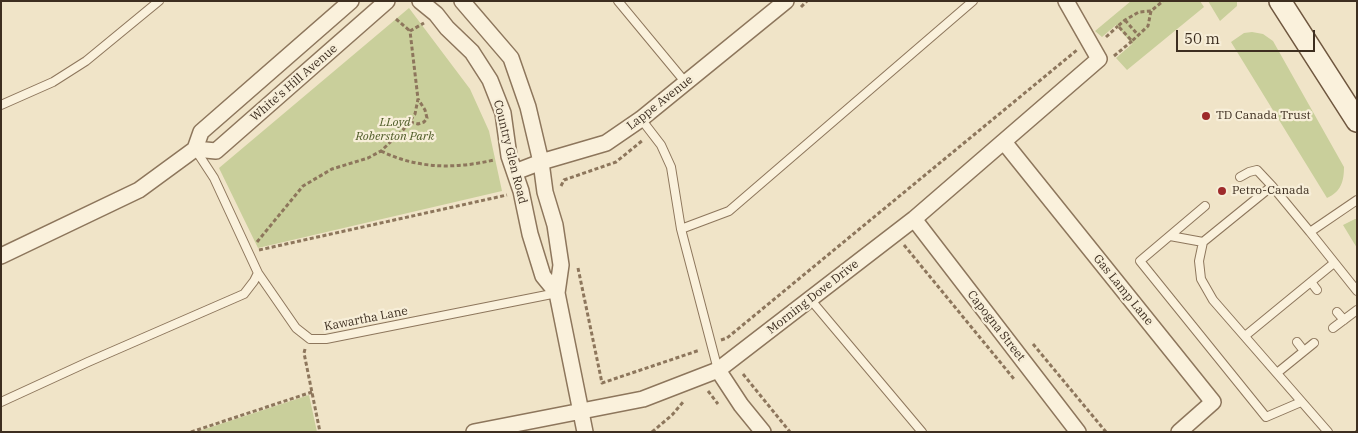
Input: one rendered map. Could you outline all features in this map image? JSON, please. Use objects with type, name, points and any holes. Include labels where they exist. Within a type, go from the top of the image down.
[{"type":"main road","points":[[1280,1],[1357,121]]},
{"type":"street","name":"White's Hill Avenue","points":[[1,256],[139,190],[195,149],[201,132],[351,1]]},
{"type":"street","name":"White's Hill Avenue","points":[[195,149],[216,150],[387,1]]},
{"type":"street","name":"Country Glen Road","points":[[420,1],[436,14],[447,28],[472,52],[490,80],[503,113],[509,156],[543,276],[557,293]]},
{"type":"street","name":"Country Glen Road","points":[[462,1],[511,58],[528,108],[541,162],[544,185],[555,225],[561,266],[557,293],[585,432]]},
{"type":"street","points":[[1066,1],[1088,41]]},
{"type":"street","name":"Lappe Avenue","points":[[515,172],[541,162],[606,143],[641,119],[788,4]]},
{"type":"street","name":"Morning Dove Drive","points":[[474,432],[644,399],[718,370],[914,219],[1099,59],[1088,41]]},
{"type":"street","name":"Gas Lamp Lane","points":[[1004,142],[1214,402],[1179,432]]},
{"type":"street","name":"Capogna Street","points":[[914,219],[1078,432]]},
{"type":"street","points":[[718,370],[741,405],[763,432]]},
{"type":"lane","points":[[1,105],[53,82],[86,61],[159,1]]},
{"type":"lane","points":[[618,1],[686,83]]},
{"type":"lane","points":[[681,229],[729,211],[973,1]]},
{"type":"lane","points":[[641,119],[660,145],[672,167],[681,229],[718,370]]},
{"type":"lane","name":"Kawartha Lane","points":[[195,149],[214,178],[258,273],[296,328],[310,339],[326,339],[557,293]]},
{"type":"lane","points":[[1240,177],[1257,170],[1357,291]]},
{"type":"lane","points":[[1272,186],[1203,242],[1199,261],[1201,279],[1213,300],[1328,432]]},
{"type":"lane","points":[[1310,232],[1357,200]]},
{"type":"lane","points":[[1205,206],[1140,261],[1266,417],[1301,402]]},
{"type":"lane","points":[[1170,236],[1203,242]]},
{"type":"lane","points":[[1246,336],[1334,263]]},
{"type":"lane","points":[[1,402],[244,294],[258,273]]},
{"type":"lane","points":[[1311,282],[1318,290]]},
{"type":"lane","points":[[810,299],[922,432]]},
{"type":"lane","points":[[1333,328],[1357,310]]},
{"type":"lane","points":[[1274,312],[1280,319]]},
{"type":"lane","points":[[1337,312],[1344,320]]},
{"type":"lane","points":[[1297,342],[1304,351]]},
{"type":"lane","points":[[1277,373],[1314,343]]},
{"type":"path","points":[[788,4],[808,1]]},
{"type":"path","points":[[577,260],[602,383],[692,354],[726,338],[1096,34],[1101,40],[1125,20],[1139,12],[1151,11],[1163,1]]},
{"type":"path","points":[[1118,64],[1112,57],[1132,42],[1148,26],[1151,11]]},
{"type":"path","points":[[249,252],[303,186],[332,169],[368,158],[381,151],[403,130],[415,114],[418,99],[410,31],[396,19]]},
{"type":"path","points":[[1125,20],[1138,35]]},
{"type":"path","points":[[410,31],[426,22]]},
{"type":"path","points":[[1118,26],[1132,42]]},
{"type":"path","points":[[409,121],[418,124],[424,122],[427,118],[425,110],[418,99]]},
{"type":"path","points":[[544,185],[616,162],[652,133]]},
{"type":"path","points":[[381,151],[435,167],[471,165],[509,156]]},
{"type":"path","points":[[563,194],[561,185],[564,180]]},
{"type":"path","points":[[249,252],[520,191]]},
{"type":"path","points":[[903,244],[1020,387]]},
{"type":"path","points":[[310,339],[304,353],[320,432]]},
{"type":"path","points":[[1032,342],[1106,432]]},
{"type":"path","points":[[749,368],[742,374],[790,432]]},
{"type":"path","points":[[706,389],[724,410]]},
{"type":"path","points":[[191,432],[312,392]]},
{"type":"path","points":[[652,432],[672,415],[688,396]]},
{"type":"green space","points":[[1131,1],[1200,1],[1204,7],[1127,70],[1116,58],[1132,44],[1116,25],[1102,37],[1095,31]]},
{"type":"green space","points":[[1208,1],[1237,1],[1237,6],[1220,21]]},
{"type":"green space","name":"LLoyd Roberston Park","points":[[409,8],[470,89],[489,131],[502,191],[258,248],[219,168]]},
{"type":"green space","points":[[1244,33],[1263,34],[1273,41],[1344,167],[1341,186],[1332,196],[1327,198],[1231,42]]},
{"type":"green space","points":[[1357,219],[1357,248],[1343,225]]},
{"type":"green space","points":[[309,395],[317,432],[197,432],[199,431]]},
{"type":"place","name":"TD Canada Trust","points":[[1206,116]]},
{"type":"place","name":"Petro-Canada","points":[[1222,191]]}]
